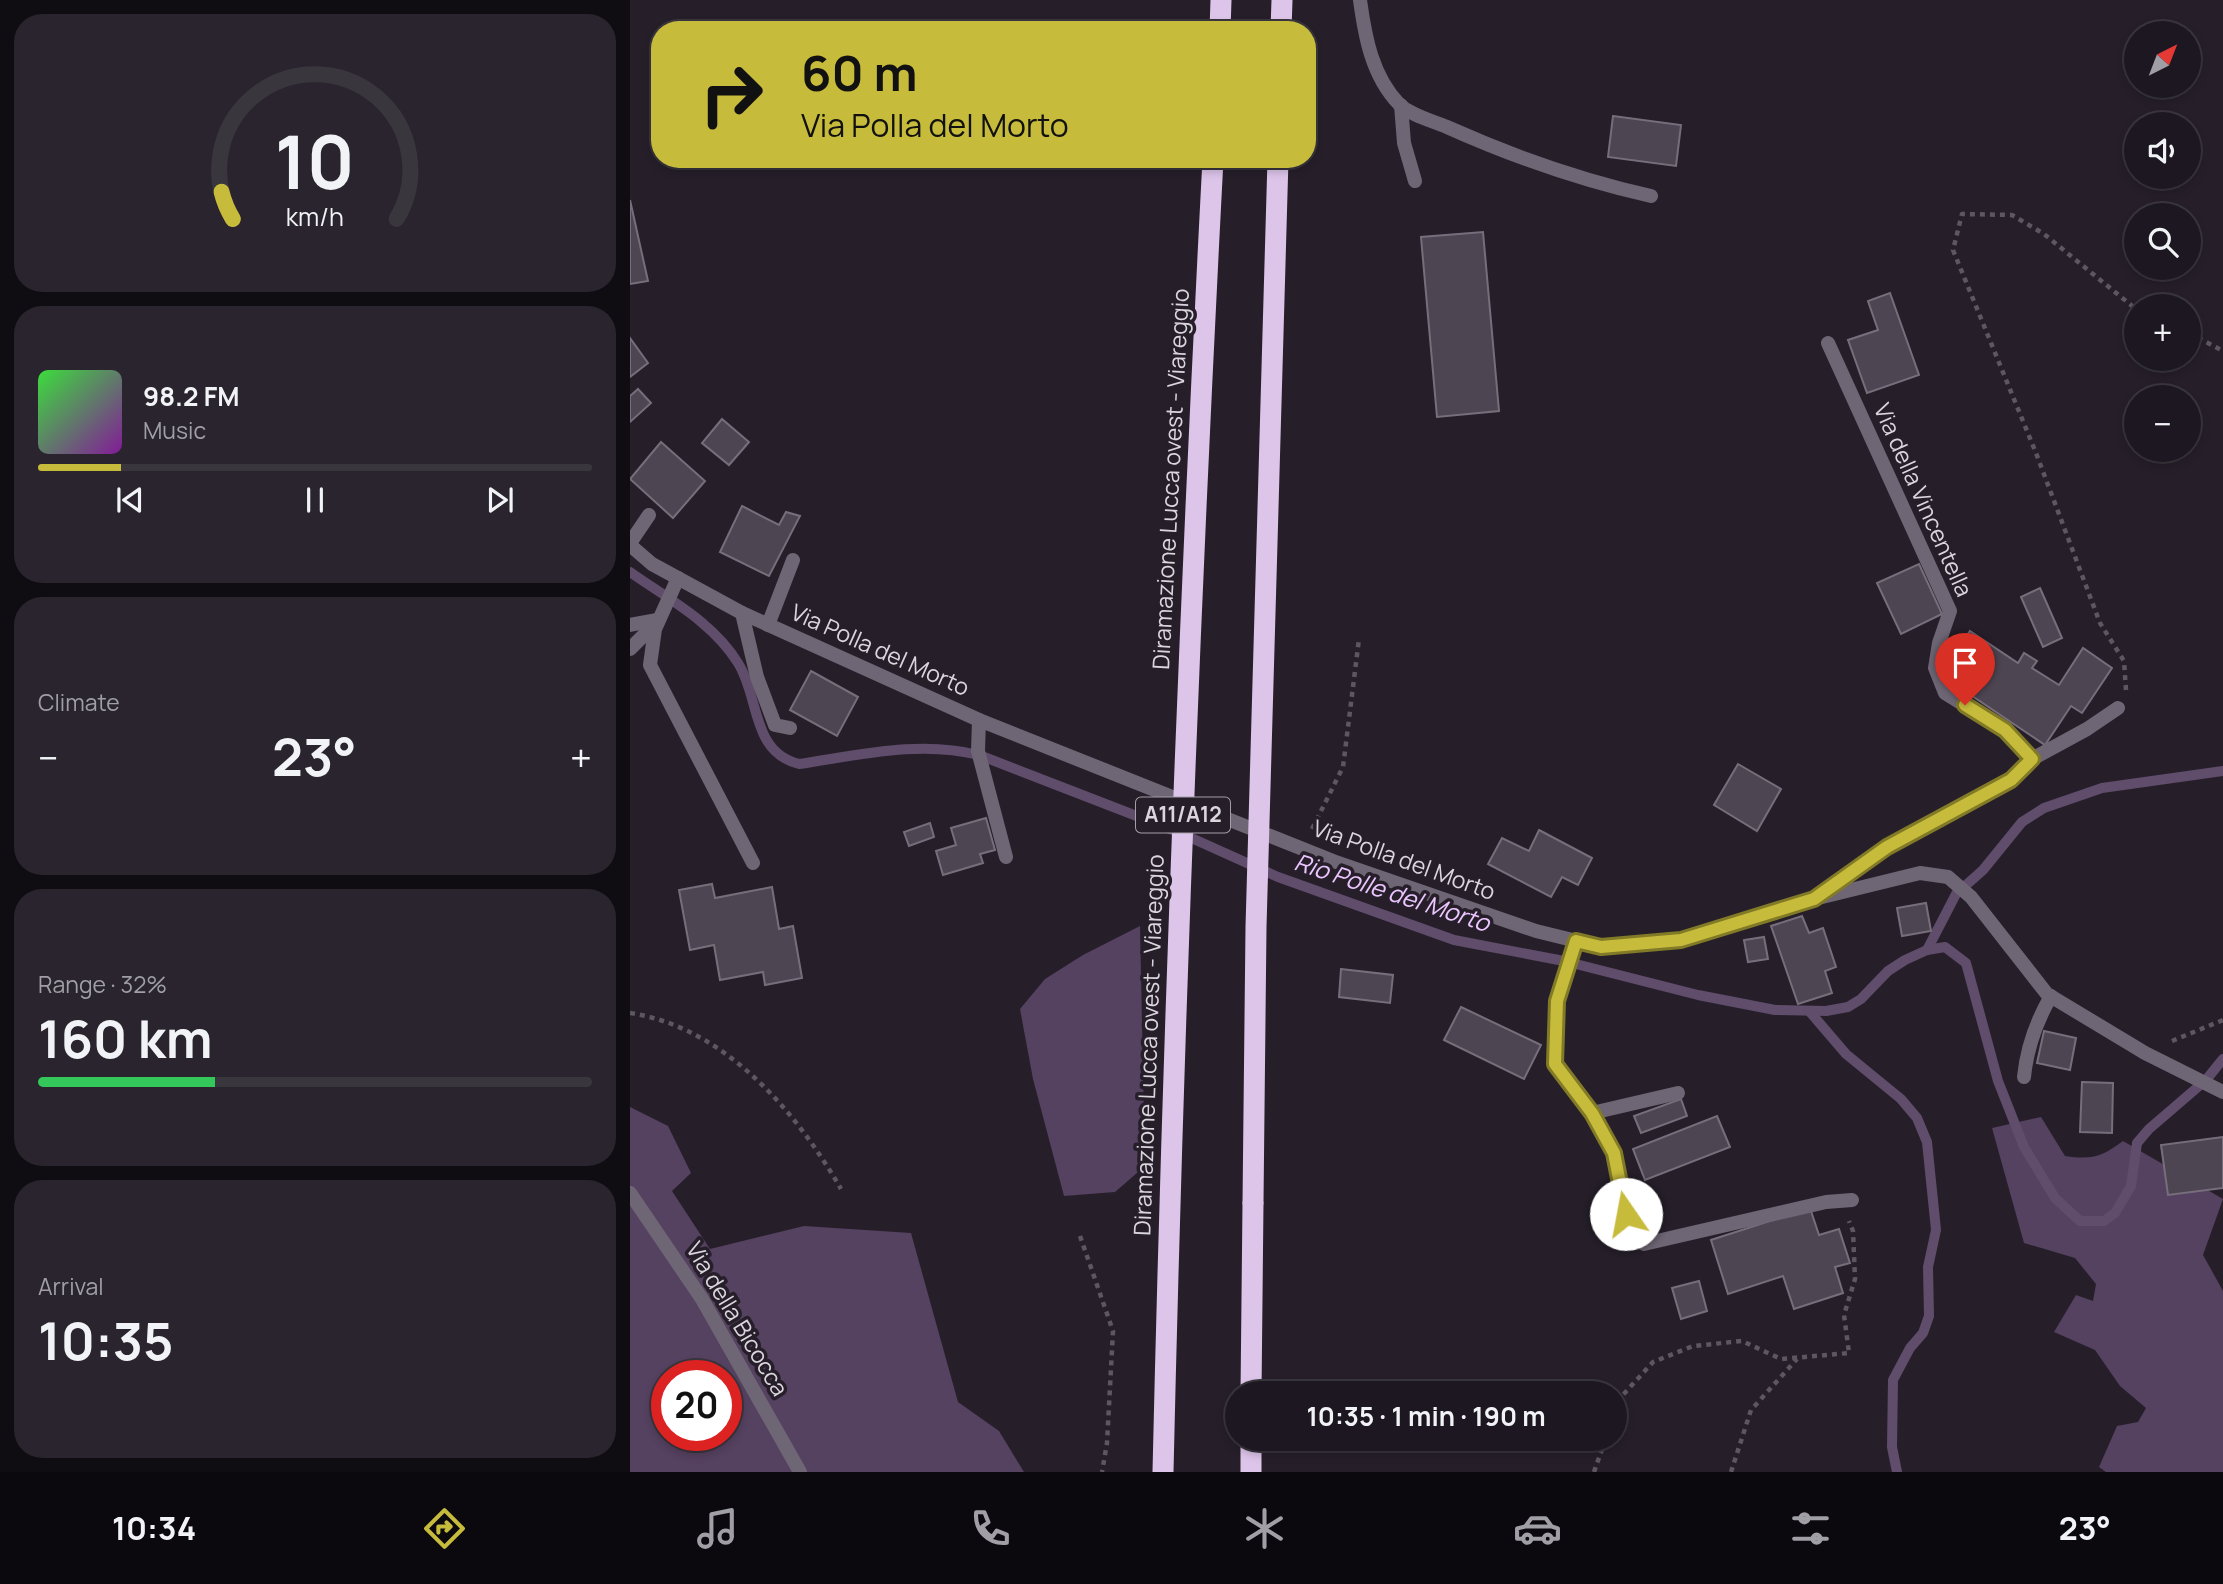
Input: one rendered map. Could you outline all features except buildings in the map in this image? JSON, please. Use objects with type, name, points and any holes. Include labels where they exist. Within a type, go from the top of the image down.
[{"type":"highway","points":[[1220,21],[1221,0]]},
{"type":"highway","points":[[1281,21],[1282,0]]},
{"type":"highway","name":"Diramazione Lucca ovest - Viareggio","points":[[1163,1472],[1173,1056],[1194,516],[1213,168]]},
{"type":"highway","name":"A11/A12","points":[[1251,1381],[1256,927],[1278,168]]},
{"type":"highway","points":[[1251,1451],[1251,1472]]},
{"type":"street","points":[[1360,0],[1367,47],[1385,84],[1401,106],[1507,154],[1590,183],[1651,196]]},
{"type":"street","points":[[1401,106],[1404,143],[1415,181]]},
{"type":"street","name":"Via della Vincentella","points":[[1828,343],[1950,611],[1939,643],[1935,668],[1945,693],[2005,730],[2032,759]]},
{"type":"street","points":[[630,544],[649,515]]},
{"type":"street","name":"Via Polla del Morto","points":[[630,544],[677,582],[979,720],[1302,849],[1575,945],[1601,947],[1681,940],[1814,899],[1920,873],[1948,877],[1971,897],[2008,947],[2051,996],[2145,1053],[2220,1090]]},
{"type":"street","points":[[768,625],[793,560]]},
{"type":"street","points":[[677,582],[659,620],[650,665],[753,863]]},
{"type":"street","points":[[742,613],[757,677],[775,725],[790,728]]},
{"type":"street","points":[[630,625],[659,620]]},
{"type":"street","points":[[630,649],[659,620]]},
{"type":"street","points":[[1814,899],[1887,847],[2011,780],[2032,759],[2087,729],[2118,708]]},
{"type":"street","points":[[979,720],[978,751],[1006,858]]},
{"type":"street","points":[[1575,945],[1557,1001],[1555,1064],[1592,1113],[1614,1153],[1630,1230],[1644,1244],[1845,1201]]},
{"type":"street","points":[[2024,1077],[2026,1054],[2038,1018],[2051,996]]},
{"type":"street","points":[[1592,1113],[1678,1093]]},
{"type":"street","name":"Via della Bicocca","points":[[630,1193],[702,1298],[800,1472]]},
{"type":"path","points":[[2118,708],[2128,685],[2124,661],[2100,623],[2036,453],[1952,250],[1962,214],[2012,215],[2045,234],[2124,299]]},
{"type":"path","points":[[2201,339],[2223,351]]},
{"type":"path","points":[[1302,849],[1343,767],[1359,639]]},
{"type":"path","points":[[630,1013],[653,1016],[694,1035],[747,1069],[813,1141],[841,1189]]},
{"type":"path","points":[[2145,1053],[2223,1020]]},
{"type":"path","points":[[1627,1390],[1653,1362],[1693,1346],[1742,1341],[1781,1359],[1849,1353],[1844,1315],[1855,1279],[1853,1231],[1845,1201]]},
{"type":"path","points":[[1080,1236],[1113,1331],[1107,1443],[1102,1472]]},
{"type":"path","points":[[1731,1472],[1751,1410],[1798,1359]]},
{"type":"path","points":[[1594,1472],[1601,1451]]},
{"type":"shaded area","points":[[1140,926],[1145,1166],[1115,1192],[1064,1196],[1033,1079],[1020,1009],[1045,979],[1083,955]]},
{"type":"shaded area","points":[[630,1107],[668,1126],[691,1173],[672,1191],[710,1249],[804,1226],[911,1233],[958,1402],[999,1431],[1024,1472],[630,1472]]},
{"type":"shaded area","points":[[2041,1117],[2065,1156],[2096,1156],[2123,1141],[2223,1199],[2203,1255],[2223,1291],[2223,1472],[2106,1472],[2099,1467],[2117,1426],[2138,1422],[2146,1408],[2120,1386],[2095,1350],[2054,1332],[2076,1295],[2093,1301],[2096,1284],[2075,1258],[2024,1243],[1992,1128]]},
{"type":"waterway","name":"Rio Polle del Morto","points":[[630,572],[689,612],[728,648],[745,677],[764,736],[772,748],[784,758],[799,764],[889,750],[934,749],[979,755],[1178,832],[1278,877],[1454,940],[1564,961],[1698,995],[1775,1010],[1826,1011],[1848,1007],[1861,999],[1888,971],[1905,960],[1927,950],[1945,947],[1966,963],[1998,1081],[2024,1147],[2055,1198],[2080,1221],[2104,1221],[2115,1213],[2131,1186],[2137,1143],[2149,1129],[2206,1080],[2223,1059]]},
{"type":"waterway","points":[[1927,950],[1956,894],[1983,870],[2022,822],[2044,808],[2102,788],[2223,771]]},
{"type":"waterway","points":[[1810,1012],[1846,1054],[1901,1099],[1917,1118],[1927,1142],[1936,1230],[1928,1267],[1929,1316],[1923,1333],[1910,1348],[1893,1380],[1892,1447],[1897,1472]]},
{"type":"route","points":[[1626,1214],[1614,1153],[1592,1113],[1555,1064],[1557,1001],[1576,941],[1601,947],[1681,940],[1814,899],[1887,847],[2011,780],[2032,759],[2005,730],[1965,705]]}]
